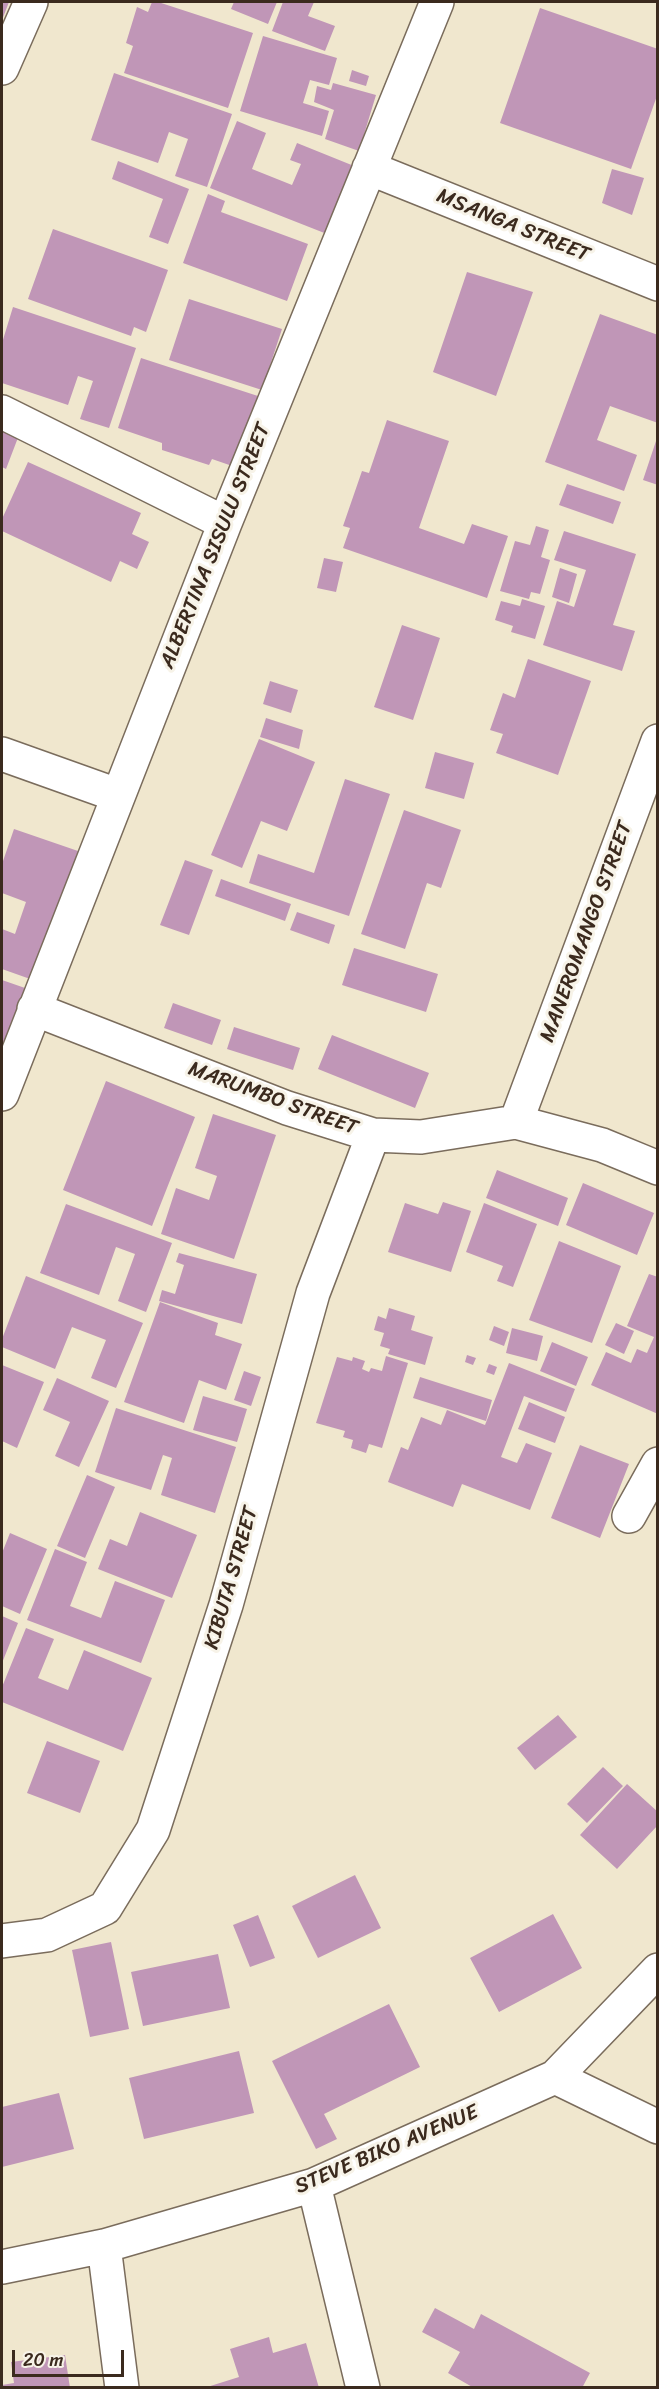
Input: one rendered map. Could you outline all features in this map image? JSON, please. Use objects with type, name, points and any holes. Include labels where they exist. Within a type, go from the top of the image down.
[{"type":"street","points":[[2,68],[32,2]]},
{"type":"street","name":"ALBERTINA SISULU STREET","points":[[2,1094],[225,523],[437,2]]},
{"type":"street","name":"MSANGA STREET","points":[[369,168],[657,284]]},
{"type":"street","points":[[2,412],[225,523]]},
{"type":"street","name":"MANEROMANGO STREET","points":[[516,1122],[657,741]]},
{"type":"street","points":[[2,754],[117,795]]},
{"type":"street","name":"MARUMBO STREET","points":[[34,1009],[287,1108],[373,1135],[421,1137],[516,1122],[602,1145],[657,1168]]},
{"type":"street","name":"KIBUTA STREET","points":[[2,1941],[47,1935],[105,1908],[153,1830],[226,1605],[313,1293],[373,1135]]},
{"type":"street","points":[[629,1516],[657,1464]]},
{"type":"street","name":"STEVE BIKO AVENUE","points":[[2,2267],[104,2246],[314,2185],[555,2077],[657,1970]]},
{"type":"street","points":[[555,2077],[657,2127]]},
{"type":"street","points":[[314,2185],[363,2388]]},
{"type":"street","points":[[104,2246],[122,2388]]},
{"type":"building","points":[[2,2],[9,2],[2,20]]},
{"type":"building","points":[[152,2],[253,33],[228,108],[124,73],[133,46],[126,43],[137,7],[148,12]]},
{"type":"building","points":[[234,2],[277,2],[268,24],[231,9]]},
{"type":"building","points":[[283,2],[314,2],[308,16],[335,26],[325,51],[272,31]]},
{"type":"building","points":[[540,8],[658,49],[658,93],[631,169],[500,123]]},
{"type":"building","points":[[263,36],[337,58],[329,85],[310,80],[303,103],[329,111],[322,136],[240,111]]},
{"type":"building","points":[[352,70],[369,76],[366,86],[349,81]]},
{"type":"building","points":[[114,73],[232,114],[207,187],[175,176],[188,139],[169,132],[158,163],[91,140]]},
{"type":"building","points":[[333,83],[376,95],[359,151],[325,139],[334,110],[314,102],[317,86],[331,90]]},
{"type":"building","points":[[237,121],[266,133],[252,169],[292,185],[301,164],[290,160],[297,143],[359,168],[332,236],[210,188]]},
{"type":"building","points":[[118,161],[189,189],[168,244],[149,237],[163,199],[112,179]]},
{"type":"building","points":[[612,169],[644,178],[632,215],[602,203]]},
{"type":"building","points":[[208,194],[225,201],[221,212],[308,244],[287,301],[183,263]]},
{"type":"building","points":[[53,229],[168,270],[146,332],[134,327],[131,336],[28,299]]},
{"type":"building","points":[[467,272],[533,292],[496,396],[433,372]]},
{"type":"building","points":[[189,299],[282,329],[262,390],[169,360]]},
{"type":"building","points":[[13,307],[136,348],[109,428],[80,419],[93,381],[78,376],[68,405],[2,383],[2,343]]},
{"type":"building","points":[[600,314],[658,335],[658,423],[610,406],[597,440],[637,455],[624,491],[545,462]]},
{"type":"building","points":[[141,358],[261,397],[238,468],[212,459],[209,465],[162,450],[162,443],[118,428]]},
{"type":"building","points":[[387,420],[449,441],[419,528],[464,544],[472,524],[508,536],[487,598],[343,548],[350,528],[343,526],[362,471],[369,473]]},
{"type":"building","points":[[2,428],[19,435],[6,469],[2,467]]},
{"type":"building","points":[[656,441],[658,442],[658,485],[643,480]]},
{"type":"building","points":[[28,462],[141,513],[132,534],[149,542],[137,569],[120,561],[111,582],[2,531],[2,519]]},
{"type":"building","points":[[567,484],[621,502],[613,524],[559,505]]},
{"type":"building","points":[[536,526],[549,530],[541,557],[550,560],[540,594],[531,592],[529,599],[500,591],[515,541],[530,545]]},
{"type":"building","points":[[564,531],[636,554],[613,625],[635,631],[622,671],[543,645],[557,601],[574,607],[586,570],[554,560]]},
{"type":"building","points":[[324,558],[343,562],[336,592],[317,588]]},
{"type":"building","points":[[560,568],[577,574],[569,603],[552,597]]},
{"type":"building","points":[[522,599],[545,606],[535,639],[511,632],[513,626],[495,620],[501,601],[520,606]]},
{"type":"building","points":[[402,625],[440,638],[413,720],[374,707]]},
{"type":"building","points":[[528,659],[591,681],[558,775],[496,753],[503,734],[490,730],[503,693],[515,698]]},
{"type":"building","points":[[270,681],[298,690],[291,713],[263,704]]},
{"type":"building","points":[[266,718],[303,730],[299,749],[260,737]]},
{"type":"building","points":[[259,739],[315,762],[287,831],[261,821],[242,868],[211,855]]},
{"type":"building","points":[[435,752],[474,763],[464,799],[425,788]]},
{"type":"building","points":[[345,779],[390,794],[349,916],[249,883],[258,854],[314,873]]},
{"type":"building","points":[[404,810],[461,830],[441,888],[427,883],[405,949],[361,934]]},
{"type":"building","points":[[14,829],[78,851],[33,980],[2,969],[2,929],[15,934],[26,902],[2,893],[2,864]]},
{"type":"building","points":[[185,860],[213,870],[189,935],[160,925]]},
{"type":"building","points":[[221,879],[291,904],[285,921],[215,896]]},
{"type":"building","points":[[297,912],[335,925],[329,944],[290,930]]},
{"type":"building","points":[[354,948],[438,974],[426,1012],[342,985]]},
{"type":"building","points":[[2,980],[25,988],[2,1055]]},
{"type":"building","points":[[173,1003],[221,1020],[212,1045],[164,1028]]},
{"type":"building","points":[[234,1027],[300,1048],[293,1070],[227,1049]]},
{"type":"building","points":[[332,1035],[429,1073],[415,1108],[318,1069]]},
{"type":"building","points":[[106,1081],[195,1117],[152,1226],[63,1190]]},
{"type":"building","points":[[213,1114],[276,1135],[234,1259],[161,1234],[176,1188],[209,1200],[217,1176],[195,1168]]},
{"type":"building","points":[[497,1170],[568,1198],[558,1226],[486,1198]]},
{"type":"building","points":[[583,1183],[654,1213],[637,1255],[566,1225]]},
{"type":"building","points":[[443,1202],[471,1211],[451,1272],[388,1252],[405,1203],[438,1214]]},
{"type":"building","points":[[484,1203],[537,1224],[513,1287],[497,1281],[503,1266],[466,1252]]},
{"type":"building","points":[[66,1204],[172,1243],[146,1312],[118,1301],[135,1254],[116,1247],[99,1295],[40,1273]]},
{"type":"building","points":[[559,1241],[621,1266],[592,1343],[529,1320]]},
{"type":"building","points":[[179,1253],[257,1274],[242,1324],[159,1301],[162,1290],[175,1294],[184,1265],[176,1262]]},
{"type":"building","points":[[649,1274],[658,1277],[658,1414],[591,1385],[606,1352],[631,1363],[637,1349],[647,1353],[654,1337],[627,1326]]},
{"type":"building","points":[[26,1276],[143,1323],[116,1388],[91,1378],[106,1340],[72,1327],[55,1369],[2,1347],[2,1339]]},
{"type":"building","points":[[160,1302],[218,1323],[215,1335],[242,1344],[226,1390],[199,1380],[184,1423],[124,1402]]},
{"type":"building","points":[[389,1308],[415,1316],[411,1330],[433,1337],[425,1365],[388,1354],[390,1349],[380,1346],[384,1333],[374,1330],[378,1316],[386,1319]]},
{"type":"building","points":[[616,1323],[634,1331],[624,1354],[605,1345]]},
{"type":"building","points":[[494,1326],[509,1332],[504,1346],[489,1340]]},
{"type":"building","points":[[512,1328],[543,1336],[537,1361],[506,1353]]},
{"type":"building","points":[[552,1342],[588,1357],[576,1386],[540,1371]]},
{"type":"building","points":[[467,1355],[476,1358],[473,1365],[465,1362]]},
{"type":"building","points":[[386,1356],[408,1363],[382,1448],[369,1444],[366,1453],[351,1448],[353,1440],[343,1437],[345,1431],[316,1423],[337,1357],[352,1361],[353,1357],[365,1361],[362,1369],[369,1372],[371,1368],[382,1371]]},
{"type":"building","points":[[509,1363],[575,1389],[566,1412],[524,1396],[501,1457],[517,1463],[526,1443],[552,1453],[530,1510],[462,1484],[453,1507],[388,1482],[401,1447],[408,1450],[421,1417],[441,1425],[447,1410],[485,1425]]},
{"type":"building","points":[[489,1364],[497,1367],[494,1375],[486,1372]]},
{"type":"building","points":[[2,1365],[44,1382],[17,1448],[2,1441]]},
{"type":"building","points":[[244,1371],[261,1377],[251,1406],[234,1400]]},
{"type":"building","points":[[420,1377],[492,1400],[486,1421],[413,1398]]},
{"type":"building","points":[[57,1378],[109,1401],[79,1467],[55,1456],[70,1422],[43,1410]]},
{"type":"building","points":[[203,1396],[247,1409],[237,1442],[193,1430]]},
{"type":"building","points":[[529,1402],[565,1417],[555,1443],[518,1429]]},
{"type":"building","points":[[116,1408],[236,1447],[215,1513],[161,1495],[172,1458],[163,1455],[151,1490],[95,1472]]},
{"type":"building","points":[[580,1445],[629,1464],[600,1538],[551,1518]]},
{"type":"building","points":[[87,1475],[115,1487],[85,1558],[57,1546]]},
{"type":"building","points":[[140,1512],[197,1535],[172,1598],[98,1569],[110,1539],[127,1546]]},
{"type":"building","points":[[10,1533],[47,1549],[20,1614],[2,1606],[2,1553]]},
{"type":"building","points":[[55,1549],[87,1562],[70,1606],[101,1618],[115,1581],[165,1600],[141,1663],[27,1620]]},
{"type":"building","points":[[2,1616],[18,1623],[2,1663]]},
{"type":"building","points":[[26,1628],[54,1639],[38,1678],[68,1690],[84,1650],[152,1678],[123,1751],[2,1702],[2,1687]]},
{"type":"building","points":[[558,1715],[577,1737],[535,1770],[517,1748]]},
{"type":"building","points":[[47,1741],[100,1761],[80,1813],[27,1793]]},
{"type":"building","points":[[603,1767],[623,1786],[587,1823],[567,1804]]},
{"type":"building","points":[[627,1784],[658,1812],[658,1825],[617,1869],[580,1835]]},
{"type":"building","points":[[355,1875],[381,1928],[318,1958],[292,1906]]},
{"type":"building","points":[[553,1914],[582,1968],[499,2012],[470,1958]]},
{"type":"building","points":[[258,1915],[275,1958],[250,1967],[233,1925]]},
{"type":"building","points":[[111,1942],[129,2029],[90,2037],[72,1950]]},
{"type":"building","points":[[218,1954],[230,2008],[143,2026],[131,1972]]},
{"type":"building","points":[[389,2004],[420,2067],[324,2114],[337,2139],[316,2149],[272,2061]]},
{"type":"building","points":[[239,2051],[254,2113],[144,2139],[129,2078]]},
{"type":"building","points":[[59,2093],[74,2149],[2,2167],[2,2107]]},
{"type":"building","points":[[435,2308],[474,2329],[481,2314],[590,2373],[582,2388],[474,2388],[448,2373],[460,2352],[422,2332]]},
{"type":"building","points":[[269,2337],[273,2353],[306,2343],[319,2388],[204,2388],[239,2377],[230,2349]]},
{"type":"building","points":[[65,2355],[70,2388],[2,2388],[2,2385],[14,2383],[11,2362]]}]
